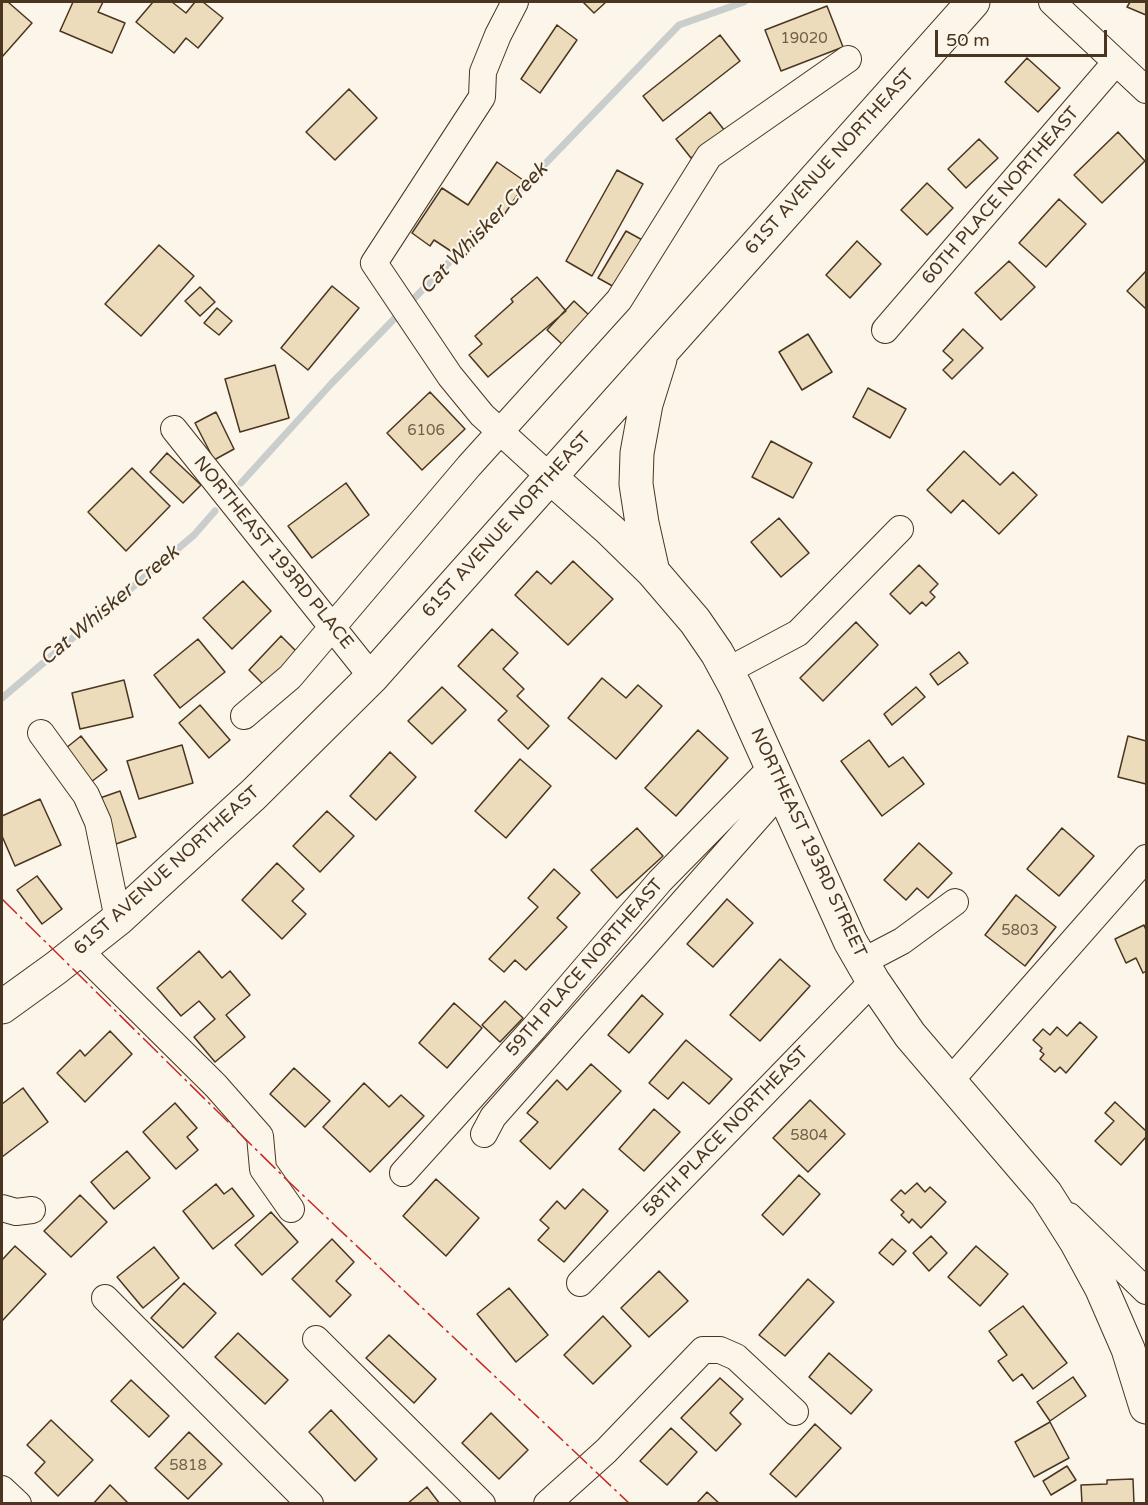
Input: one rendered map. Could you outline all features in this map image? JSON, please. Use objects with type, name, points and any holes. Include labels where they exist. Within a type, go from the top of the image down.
[{"type":"main road","name":"61ST AVENUE NORTHEAST","points":[[2,1007],[118,919],[254,794],[372,677],[973,2]]},
{"type":"main road","points":[[652,572],[636,483],[637,453],[646,404],[663,349]]},
{"type":"main road","name":"NORTHEAST 193RD STREET","points":[[550,477],[610,530],[669,589],[695,621],[736,688],[829,896],[867,971],[910,1035],[1046,1194]]},
{"type":"main road","points":[[1046,1194],[1101,1287],[1128,1349],[1146,1407]]},
{"type":"street","points":[[515,2],[483,72],[483,97],[374,262],[450,376],[482,415],[550,477]]},
{"type":"street","points":[[1052,2],[1146,90]]},
{"type":"street","points":[[244,716],[290,677],[500,431],[619,300],[709,156],[848,59]]},
{"type":"street","name":"60TH PLACE NORTHEAST","points":[[885,330],[1116,62]]},
{"type":"street","name":"NORTHEAST 193RD PLACE","points":[[174,429],[372,677]]},
{"type":"street","points":[[727,671],[798,633],[900,529]]},
{"type":"street","points":[[41,733],[86,795],[98,822],[118,919]]},
{"type":"street","name":"59TH PLACE NORTHEAST","points":[[484,1134],[492,1117],[777,778]]},
{"type":"street","name":"59TH PLACE NORTHEAST","points":[[403,1173],[534,1028],[660,881],[777,778]]},
{"type":"street","points":[[950,1081],[1145,862]]},
{"type":"street","name":"58TH PLACE NORTHEAST","points":[[580,1283],[867,971],[902,941],[955,902]]},
{"type":"street","points":[[79,950],[216,1086],[260,1136],[263,1169],[291,1209]]},
{"type":"street","name":"NORTHEAST 193RD STREET","points":[[1046,1194],[1146,1292]]},
{"type":"street","points":[[2,1208],[16,1212],[32,1210]]},
{"type":"street","points":[[105,1298],[310,1503]]},
{"type":"street","points":[[315,1339],[482,1503]]},
{"type":"street","points":[[547,1503],[606,1451],[703,1350],[720,1350],[736,1357],[795,1412]]},
{"type":"street","points":[[2,1489],[18,1503]]},
{"type":"building","points":[[2,2],[8,2],[32,23],[2,57]]},
{"type":"building","points":[[73,2],[103,2],[98,12],[125,23],[112,53],[60,31]]},
{"type":"building","points":[[153,2],[172,2],[186,13],[195,2],[203,2],[223,18],[198,48],[186,38],[174,53],[136,22]]},
{"type":"building","points":[[583,2],[606,2],[594,13]]},
{"type":"building","points":[[1130,2],[1146,2],[1146,15],[1127,7]]},
{"type":"building","points":[[827,6],[843,47],[781,71],[765,30]]},
{"type":"building","points":[[557,25],[577,40],[540,93],[521,79]]},
{"type":"building","points":[[720,35],[740,61],[663,121],[643,96]]},
{"type":"building","points":[[1027,58],[1060,88],[1038,112],[1005,82]]},
{"type":"building","points":[[349,89],[377,118],[335,160],[306,132]]},
{"type":"building","points":[[710,112],[725,131],[691,158],[676,139]]},
{"type":"building","points":[[1118,132],[1145,161],[1102,203],[1074,175]]},
{"type":"building","points":[[979,139],[998,158],[966,188],[948,169]]},
{"type":"building","points":[[497,162],[526,182],[500,221],[492,216],[463,259],[434,240],[430,246],[412,233],[442,188],[468,205]]},
{"type":"building","points":[[617,170],[643,184],[592,276],[566,261]]},
{"type":"building","points":[[927,183],[953,208],[927,235],[901,210]]},
{"type":"building","points":[[1059,199],[1086,224],[1046,267],[1019,243]]},
{"type":"building","points":[[626,231],[646,242],[618,289],[598,278]]},
{"type":"building","points":[[857,241],[881,264],[850,298],[826,275]]},
{"type":"building","points":[[159,245],[194,276],[141,336],[105,304]]},
{"type":"building","points":[[1009,261],[1035,287],[1001,320],[975,293]]},
{"type":"building","points":[[1146,271],[1146,309],[1127,291]]},
{"type":"building","points":[[537,277],[566,311],[488,377],[469,355],[482,344],[475,336],[513,302],[511,299]]},
{"type":"building","points":[[332,286],[359,308],[308,370],[281,348]]},
{"type":"building","points":[[200,287],[215,302],[200,316],[185,301]]},
{"type":"building","points":[[574,301],[590,316],[563,345],[547,330]]},
{"type":"building","points":[[217,308],[232,321],[219,335],[204,323]]},
{"type":"building","points":[[963,329],[983,348],[952,379],[943,370],[953,360],[943,351]]},
{"type":"building","points":[[808,334],[832,372],[802,390],[779,352]]},
{"type":"building","points":[[275,365],[289,418],[240,432],[225,379]]},
{"type":"building","points":[[868,388],[906,409],[890,438],[853,417]]},
{"type":"building","points":[[430,392],[465,429],[422,470],[387,433]]},
{"type":"building","points":[[216,412],[234,449],[214,460],[195,423]]},
{"type":"building","points":[[771,441],[812,463],[793,498],[752,477]]},
{"type":"building","points":[[964,451],[1000,485],[1013,472],[1037,495],[999,534],[963,500],[951,513],[927,490]]},
{"type":"building","points":[[167,453],[201,485],[183,503],[150,472]]},
{"type":"building","points":[[132,468],[170,506],[126,551],[88,512]]},
{"type":"building","points":[[346,483],[369,515],[312,558],[288,526]]},
{"type":"building","points":[[779,518],[809,553],[781,577],[751,542]]},
{"type":"building","points":[[573,561],[613,599],[568,645],[515,595],[537,571],[551,584]]},
{"type":"building","points":[[919,565],[938,584],[930,592],[935,597],[926,606],[922,602],[910,614],[890,594]]},
{"type":"building","points":[[243,581],[271,611],[232,649],[203,618]]},
{"type":"building","points":[[856,622],[878,645],[823,701],[800,678]]},
{"type":"building","points":[[492,629],[518,653],[503,669],[524,689],[517,696],[549,726],[528,749],[498,720],[507,711],[458,666]]},
{"type":"building","points":[[281,636],[297,652],[265,686],[249,670]]},
{"type":"building","points":[[198,639],[225,672],[180,708],[154,675]]},
{"type":"building","points":[[959,652],[968,663],[938,685],[930,674]]},
{"type":"building","points":[[602,678],[626,698],[638,685],[662,706],[616,759],[568,718]]},
{"type":"building","points":[[124,680],[133,717],[80,729],[72,693]]},
{"type":"building","points":[[442,687],[466,710],[432,744],[408,721]]},
{"type":"building","points":[[916,687],[925,697],[892,725],[884,714]]},
{"type":"building","points":[[200,705],[230,740],[209,758],[179,723]]},
{"type":"building","points":[[698,730],[728,758],[676,816],[645,788]]},
{"type":"building","points":[[81,736],[107,770],[91,782],[66,748]]},
{"type":"building","points":[[1128,736],[1146,741],[1146,784],[1118,777]]},
{"type":"building","points":[[869,740],[889,767],[903,757],[924,784],[882,816],[841,761]]},
{"type":"building","points":[[182,745],[193,783],[139,799],[127,761]]},
{"type":"building","points":[[390,752],[416,777],[376,820],[350,796]]},
{"type":"building","points":[[520,759],[551,786],[506,838],[475,811]]},
{"type":"building","points":[[120,791],[136,837],[116,844],[100,798]]},
{"type":"building","points":[[40,799],[61,845],[15,866],[2,836],[2,816]]},
{"type":"building","points":[[327,811],[354,836],[320,872],[293,846]]},
{"type":"building","points":[[637,828],[663,856],[617,898],[591,870]]},
{"type":"building","points":[[1062,828],[1094,856],[1059,896],[1027,869]]},
{"type":"building","points":[[919,843],[952,873],[928,898],[917,888],[906,900],[884,880]]},
{"type":"building","points":[[277,863],[304,889],[292,901],[306,914],[282,939],[242,900]]},
{"type":"building","points":[[554,869],[580,893],[557,918],[567,927],[526,970],[515,960],[504,972],[489,959],[538,907],[528,898]]},
{"type":"building","points":[[37,876],[62,909],[42,924],[17,890]]},
{"type":"building","points":[[1016,895],[1056,927],[1025,966],[985,935]]},
{"type":"building","points":[[727,899],[753,923],[713,967],[687,944]]},
{"type":"building","points":[[1144,925],[1146,971],[1143,973],[1136,958],[1126,963],[1115,939]]},
{"type":"building","points":[[199,951],[222,978],[230,971],[250,995],[226,1015],[245,1037],[215,1062],[194,1037],[215,1019],[199,1001],[181,1016],[157,988]]},
{"type":"building","points":[[780,959],[810,986],[760,1041],[730,1015]]},
{"type":"building","points":[[642,995],[663,1014],[629,1053],[608,1035]]},
{"type":"building","points":[[505,1001],[523,1018],[500,1042],[482,1025]]},
{"type":"building","points":[[454,1003],[482,1028],[447,1068],[419,1043]]},
{"type":"building","points":[[1080,1022],[1097,1037],[1066,1073],[1060,1067],[1055,1072],[1040,1059],[1044,1054],[1040,1051],[1042,1048],[1033,1040],[1043,1029],[1050,1035],[1057,1027],[1067,1036]]},
{"type":"building","points":[[110,1031],[132,1054],[85,1102],[57,1073],[80,1050],[85,1056]]},
{"type":"building","points":[[686,1040],[732,1079],[709,1104],[683,1082],[668,1099],[649,1083]]},
{"type":"building","points":[[591,1064],[621,1091],[550,1169],[520,1141],[538,1122],[527,1113],[557,1080],[567,1090]]},
{"type":"building","points":[[294,1068],[330,1101],[305,1127],[270,1094]]},
{"type":"building","points":[[364,1083],[389,1107],[401,1095],[424,1116],[370,1172],[323,1127]]},
{"type":"building","points":[[23,1088],[48,1122],[2,1157],[2,1104]]},
{"type":"building","points":[[810,1100],[845,1134],[808,1172],[773,1138]]},
{"type":"building","points":[[1115,1102],[1146,1131],[1146,1137],[1121,1165],[1095,1141],[1114,1121],[1105,1113]]},
{"type":"building","points":[[175,1103],[197,1128],[187,1137],[198,1150],[176,1169],[143,1132]]},
{"type":"building","points":[[654,1109],[680,1132],[644,1171],[619,1149]]},
{"type":"building","points":[[127,1151],[150,1178],[114,1209],[91,1182]]},
{"type":"building","points":[[799,1175],[820,1194],[783,1235],[762,1215]]},
{"type":"building","points":[[436,1179],[479,1218],[446,1256],[403,1216]]},
{"type":"building","points":[[917,1183],[925,1192],[930,1187],[946,1202],[921,1228],[912,1219],[909,1223],[901,1215],[904,1212],[891,1200],[901,1190],[905,1194]]},
{"type":"building","points":[[216,1184],[224,1194],[232,1188],[254,1216],[213,1249],[183,1211]]},
{"type":"building","points":[[583,1189],[608,1211],[564,1262],[538,1240],[549,1228],[540,1220],[557,1201],[565,1209]]},
{"type":"building","points":[[80,1195],[107,1222],[71,1257],[44,1231]]},
{"type":"building","points":[[271,1212],[298,1242],[262,1275],[235,1245]]},
{"type":"building","points":[[931,1236],[947,1253],[929,1271],[913,1253]]},
{"type":"building","points":[[332,1239],[354,1262],[336,1281],[351,1295],[330,1317],[292,1279]]},
{"type":"building","points":[[892,1239],[906,1251],[893,1265],[879,1253]]},
{"type":"building","points":[[15,1246],[46,1274],[2,1321],[2,1260]]},
{"type":"building","points":[[976,1246],[1008,1274],[980,1306],[948,1277]]},
{"type":"building","points":[[154,1247],[179,1278],[143,1308],[117,1277]]},
{"type":"building","points":[[659,1271],[688,1301],[649,1337],[621,1308]]},
{"type":"building","points":[[808,1279],[834,1302],[785,1356],[759,1335]]},
{"type":"building","points":[[184,1283],[216,1313],[183,1348],[151,1318]]},
{"type":"building","points":[[509,1288],[548,1335],[516,1362],[477,1314]]},
{"type":"building","points":[[1023,1306],[1067,1363],[1033,1389],[1022,1374],[1013,1381],[998,1361],[1007,1355],[989,1331]]},
{"type":"building","points":[[603,1316],[631,1346],[593,1384],[564,1355]]},
{"type":"building","points":[[238,1333],[288,1380],[265,1404],[215,1357]]},
{"type":"building","points":[[389,1335],[436,1379],[414,1403],[366,1358]]},
{"type":"building","points":[[829,1353],[872,1390],[851,1414],[809,1377]]},
{"type":"building","points":[[1073,1377],[1086,1396],[1050,1421],[1037,1402]]},
{"type":"building","points":[[720,1378],[743,1399],[730,1413],[741,1424],[716,1451],[681,1418]]},
{"type":"building","points":[[131,1380],[169,1416],[149,1437],[111,1401]]},
{"type":"building","points":[[331,1410],[377,1459],[355,1481],[309,1432]]},
{"type":"building","points":[[491,1413],[528,1450],[499,1479],[462,1443]]},
{"type":"building","points":[[51,1420],[93,1460],[58,1496],[35,1473],[45,1462],[27,1445]]},
{"type":"building","points":[[1050,1422],[1069,1458],[1034,1477],[1015,1442]]},
{"type":"building","points":[[815,1424],[841,1448],[796,1497],[770,1474]]},
{"type":"building","points":[[671,1428],[697,1452],[667,1485],[640,1461]]},
{"type":"building","points":[[189,1432],[222,1464],[188,1499],[155,1468]]},
{"type":"building","points":[[1067,1466],[1076,1480],[1051,1495],[1043,1481]]},
{"type":"building","points":[[1133,1479],[1134,1504],[1082,1504],[1081,1485],[1107,1484],[1107,1480]]},
{"type":"building","points":[[110,1485],[129,1504],[93,1504]]},
{"type":"building","points":[[427,1487],[440,1504],[407,1504]]},
{"type":"building","points":[[707,1492],[720,1504],[696,1504]]},
{"type":"waterway","name":"Cat Whisker Creek","points":[[518,192],[679,25],[744,2]]},
{"type":"waterway","name":"Cat Whisker Creek","points":[[480,230],[500,210]]},
{"type":"waterway","name":"Cat Whisker Creek","points":[[241,483],[331,384],[462,249]]},
{"type":"waterway","name":"Cat Whisker Creek","points":[[2,698],[194,535],[215,511]]},
{"type":"power","points":[[2,899],[289,1182],[630,1504]]}]
